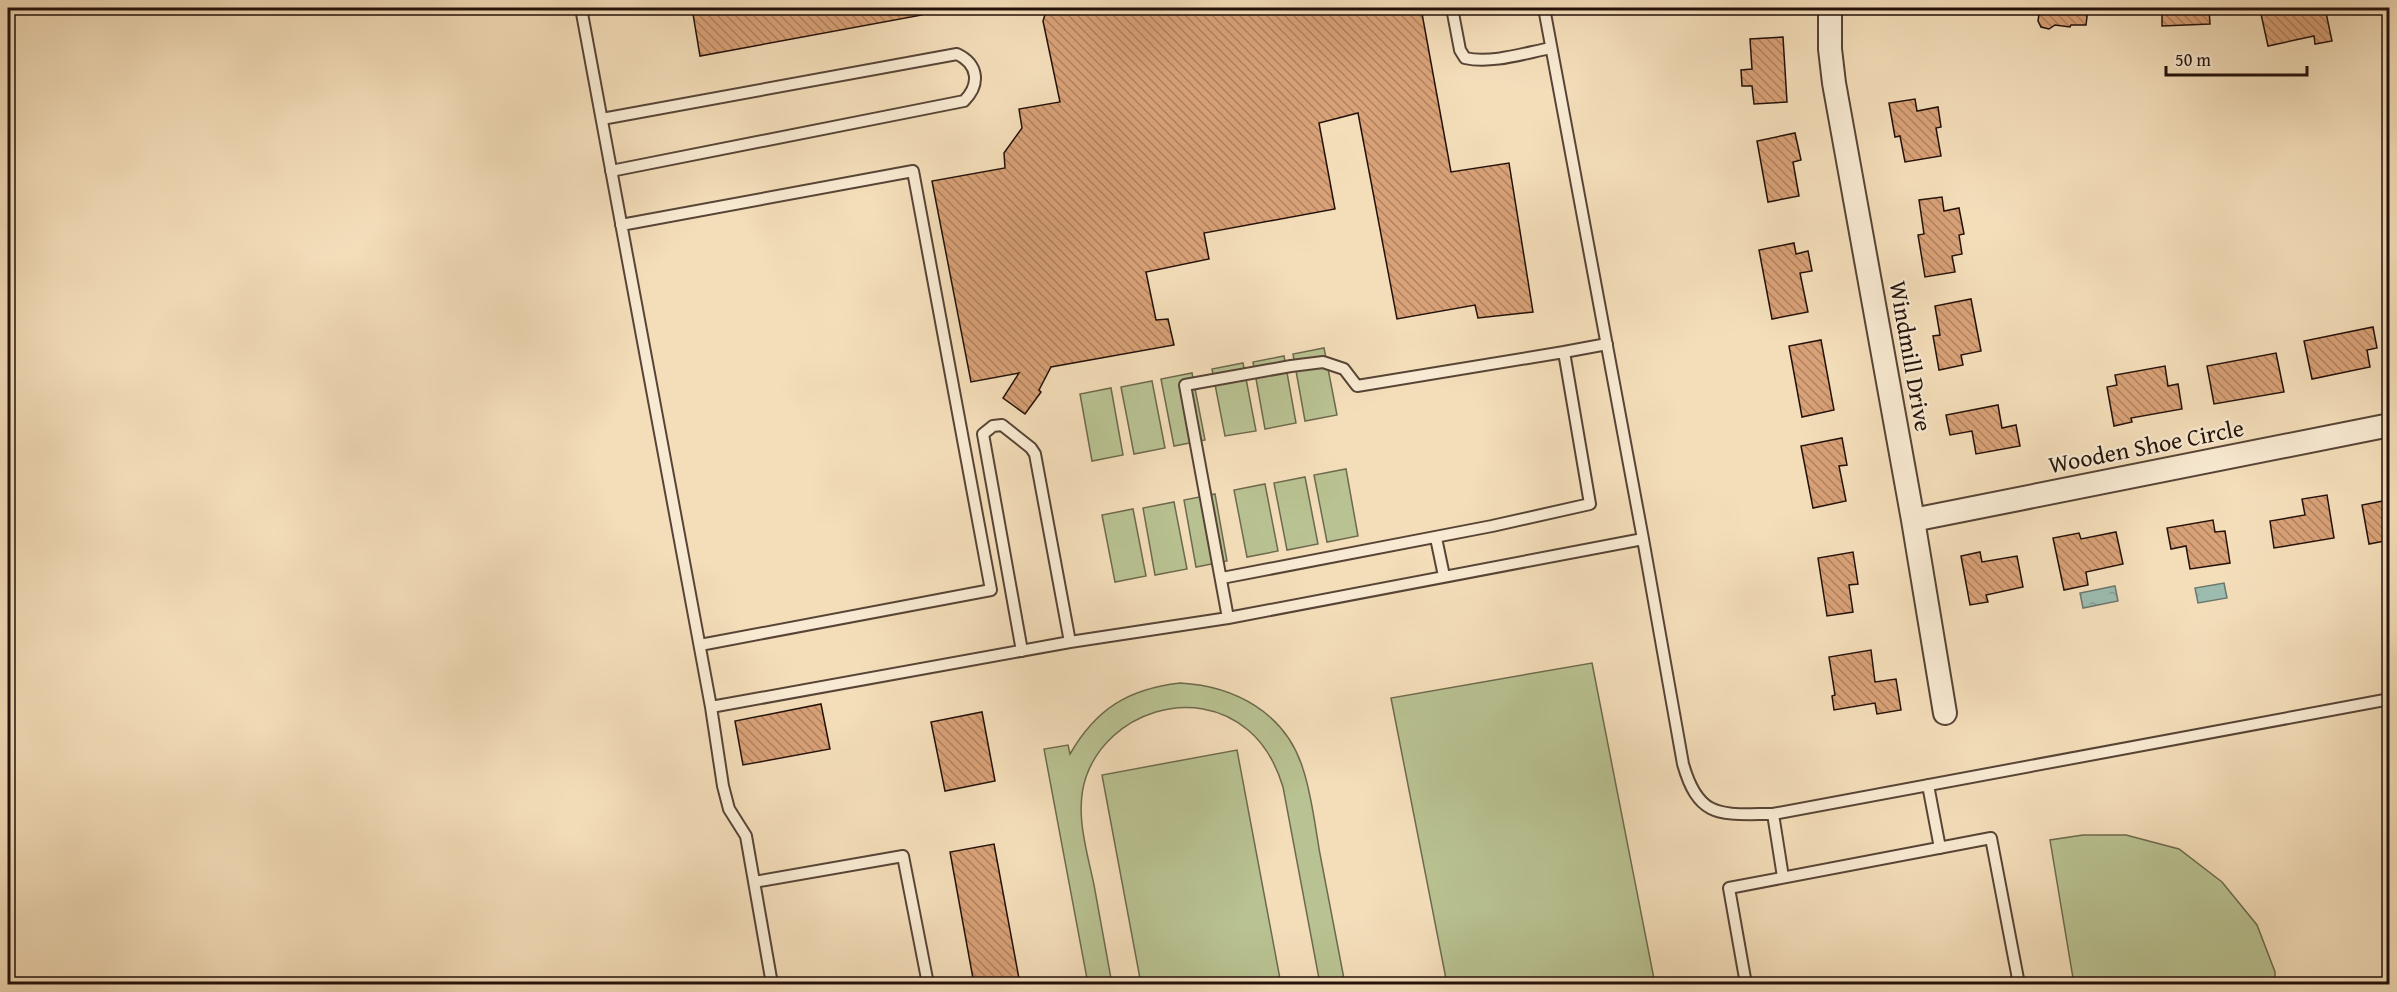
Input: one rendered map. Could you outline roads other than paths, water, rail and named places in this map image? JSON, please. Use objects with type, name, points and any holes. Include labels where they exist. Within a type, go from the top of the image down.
[{"type":"street","name":"Windmill Drive","points":[[1830,8],[1830,49],[1834,83],[1913,520],[1945,713]]},
{"type":"street","name":"Wooden Shoe Circle","points":[[1913,520],[2390,425]]},
{"type":"lane","points":[[581,8],[700,645],[723,786],[729,808],[746,836],[772,984]]},
{"type":"lane","points":[[1452,8],[1460,50],[1466,58],[1475,61],[1551,48]]},
{"type":"lane","points":[[1544,8],[1683,764],[1690,787],[1703,804],[1715,811],[1735,814],[1773,814],[2390,699]]},
{"type":"lane","points":[[602,119],[957,54],[968,59],[974,70],[976,82],[972,94],[964,101],[611,171]]},
{"type":"lane","points":[[621,225],[913,171],[991,590],[700,645]]},
{"type":"lane","points":[[1228,618],[1185,385],[1323,362],[1344,369],[1357,386],[1607,344]]},
{"type":"lane","points":[[1222,578],[1436,538],[1590,504],[1564,352]]},
{"type":"lane","points":[[1022,651],[983,434],[993,426],[1002,425],[1031,448],[1035,454],[1070,642]]},
{"type":"lane","points":[[1436,538],[1444,576]]},
{"type":"lane","points":[[711,707],[1070,642],[1228,618],[1643,539]]},
{"type":"lane","points":[[1928,785],[1940,848]]},
{"type":"lane","points":[[1773,814],[1783,877]]},
{"type":"lane","points":[[1746,984],[1729,888],[1991,838],[2019,984]]},
{"type":"lane","points":[[754,882],[903,856],[928,984]]},
{"type":"water","points":[[2224,583],[2227,598],[2198,603],[2195,588]]},
{"type":"water","points":[[2115,586],[2118,601],[2083,608],[2080,593]]}]
